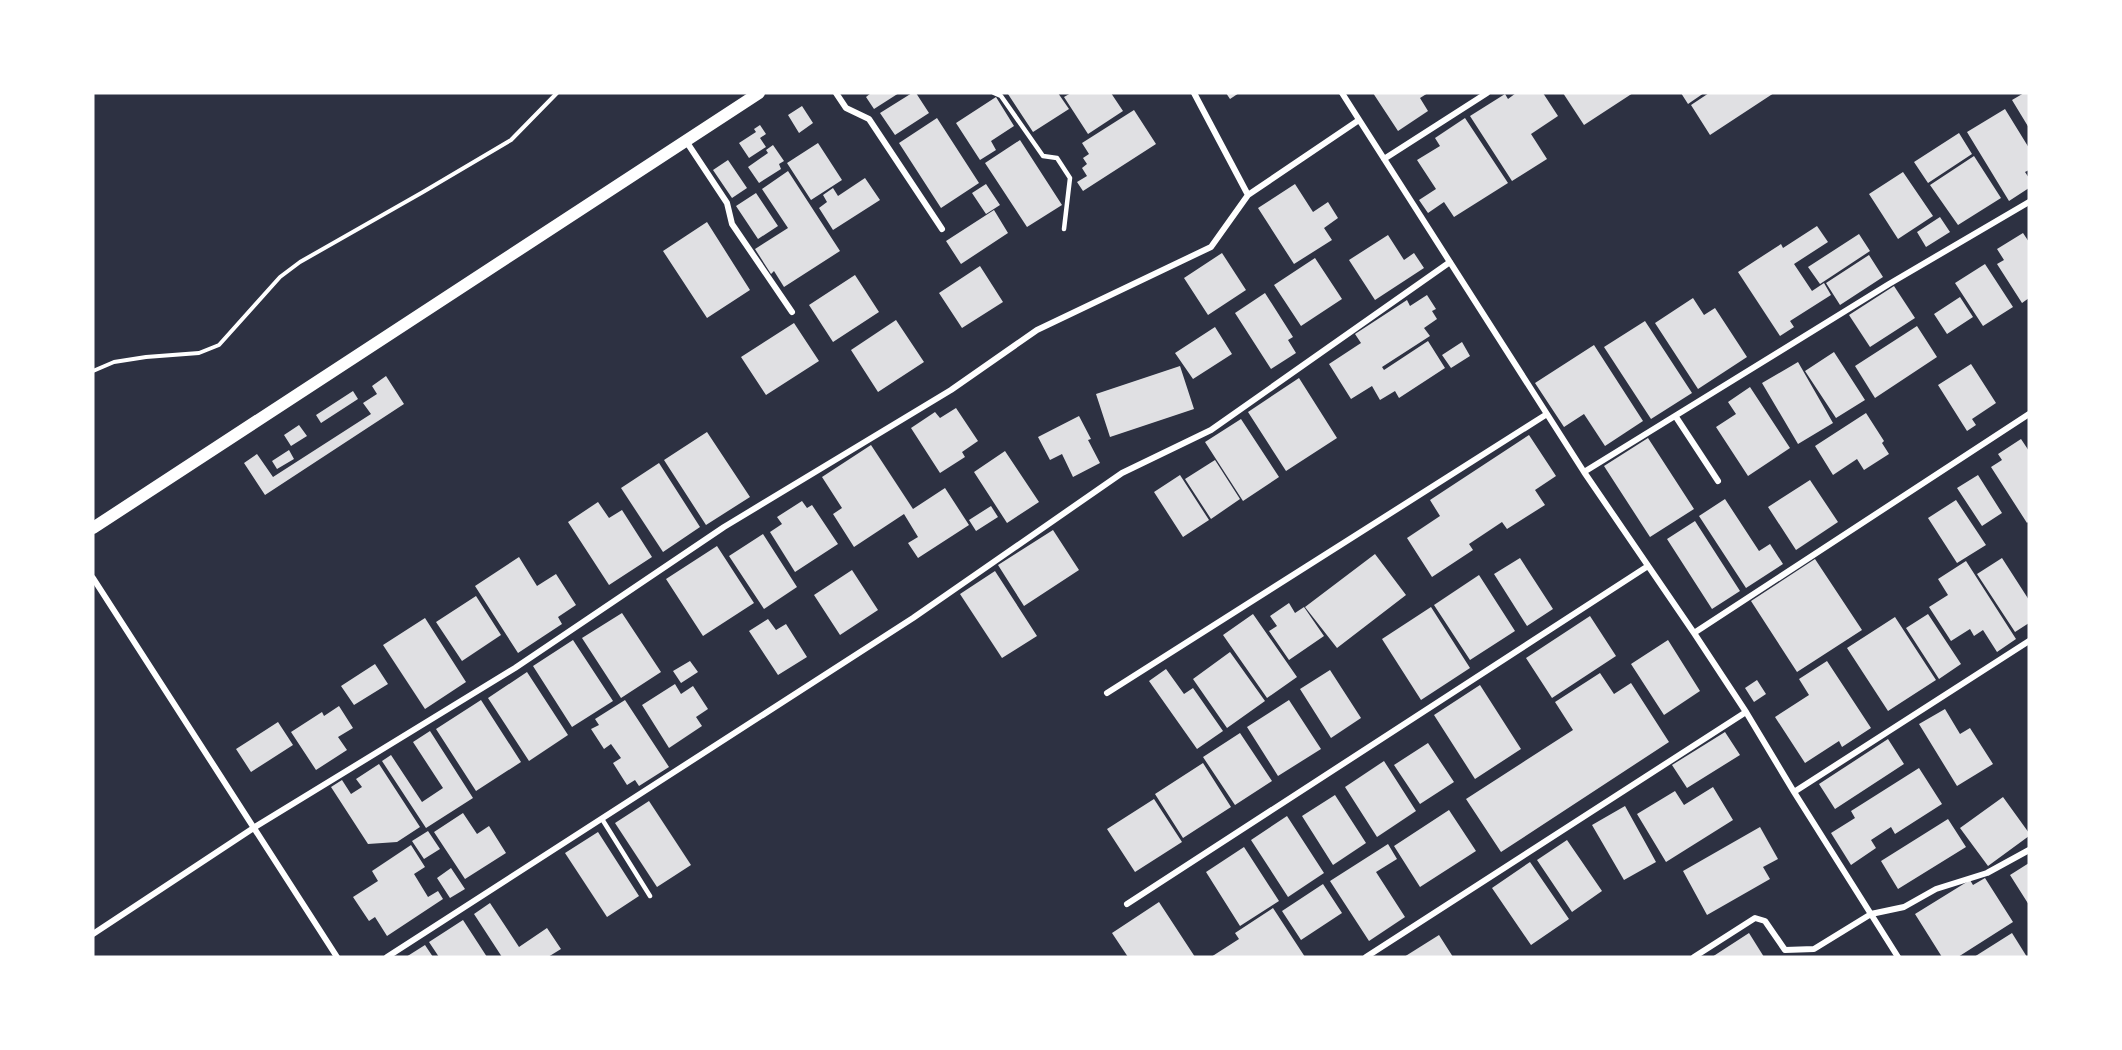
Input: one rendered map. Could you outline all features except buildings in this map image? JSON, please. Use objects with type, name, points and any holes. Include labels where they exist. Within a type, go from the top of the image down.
[{"type":"main road","points":[[93,528],[759,93]]},
{"type":"street","points":[[837,93],[846,108],[869,119],[942,229]]},
{"type":"street","points":[[1194,93],[1248,195]]},
{"type":"street","points":[[1342,93],[1584,472],[1746,712],[1898,957]]},
{"type":"street","points":[[1384,159],[1487,93]]},
{"type":"street","points":[[93,934],[255,827],[515,668],[724,527],[951,390],[1037,330],[1211,247],[1248,195],[1359,120]]},
{"type":"street","points":[[686,141],[727,203],[732,224],[792,312]]},
{"type":"street","points":[[1584,472],[1889,284],[2029,202]]},
{"type":"street","points":[[387,957],[913,618],[1122,473],[1211,430],[1450,262]]},
{"type":"street","points":[[1107,693],[1547,414]]},
{"type":"street","points":[[1694,633],[2029,414]]},
{"type":"street","points":[[1676,417],[1718,481]]},
{"type":"street","points":[[1127,904],[1648,566]]},
{"type":"street","points":[[93,578],[337,957]]},
{"type":"street","points":[[1794,792],[2029,641]]},
{"type":"street","points":[[1366,957],[1746,712]]},
{"type":"street","points":[[1694,957],[1755,918],[1765,921],[1785,950],[1814,949],[1871,914],[1904,907],[1936,889],[1987,873],[2029,850]]},
{"type":"lane","points":[[994,93],[1001,96],[1043,156],[1057,158],[1070,178],[1064,230]]},
{"type":"lane","points":[[602,819],[650,896]]},
{"type":"path","points":[[93,371],[114,363],[146,357],[199,353],[219,345],[280,277],[300,262],[511,140],[557,93]]}]
